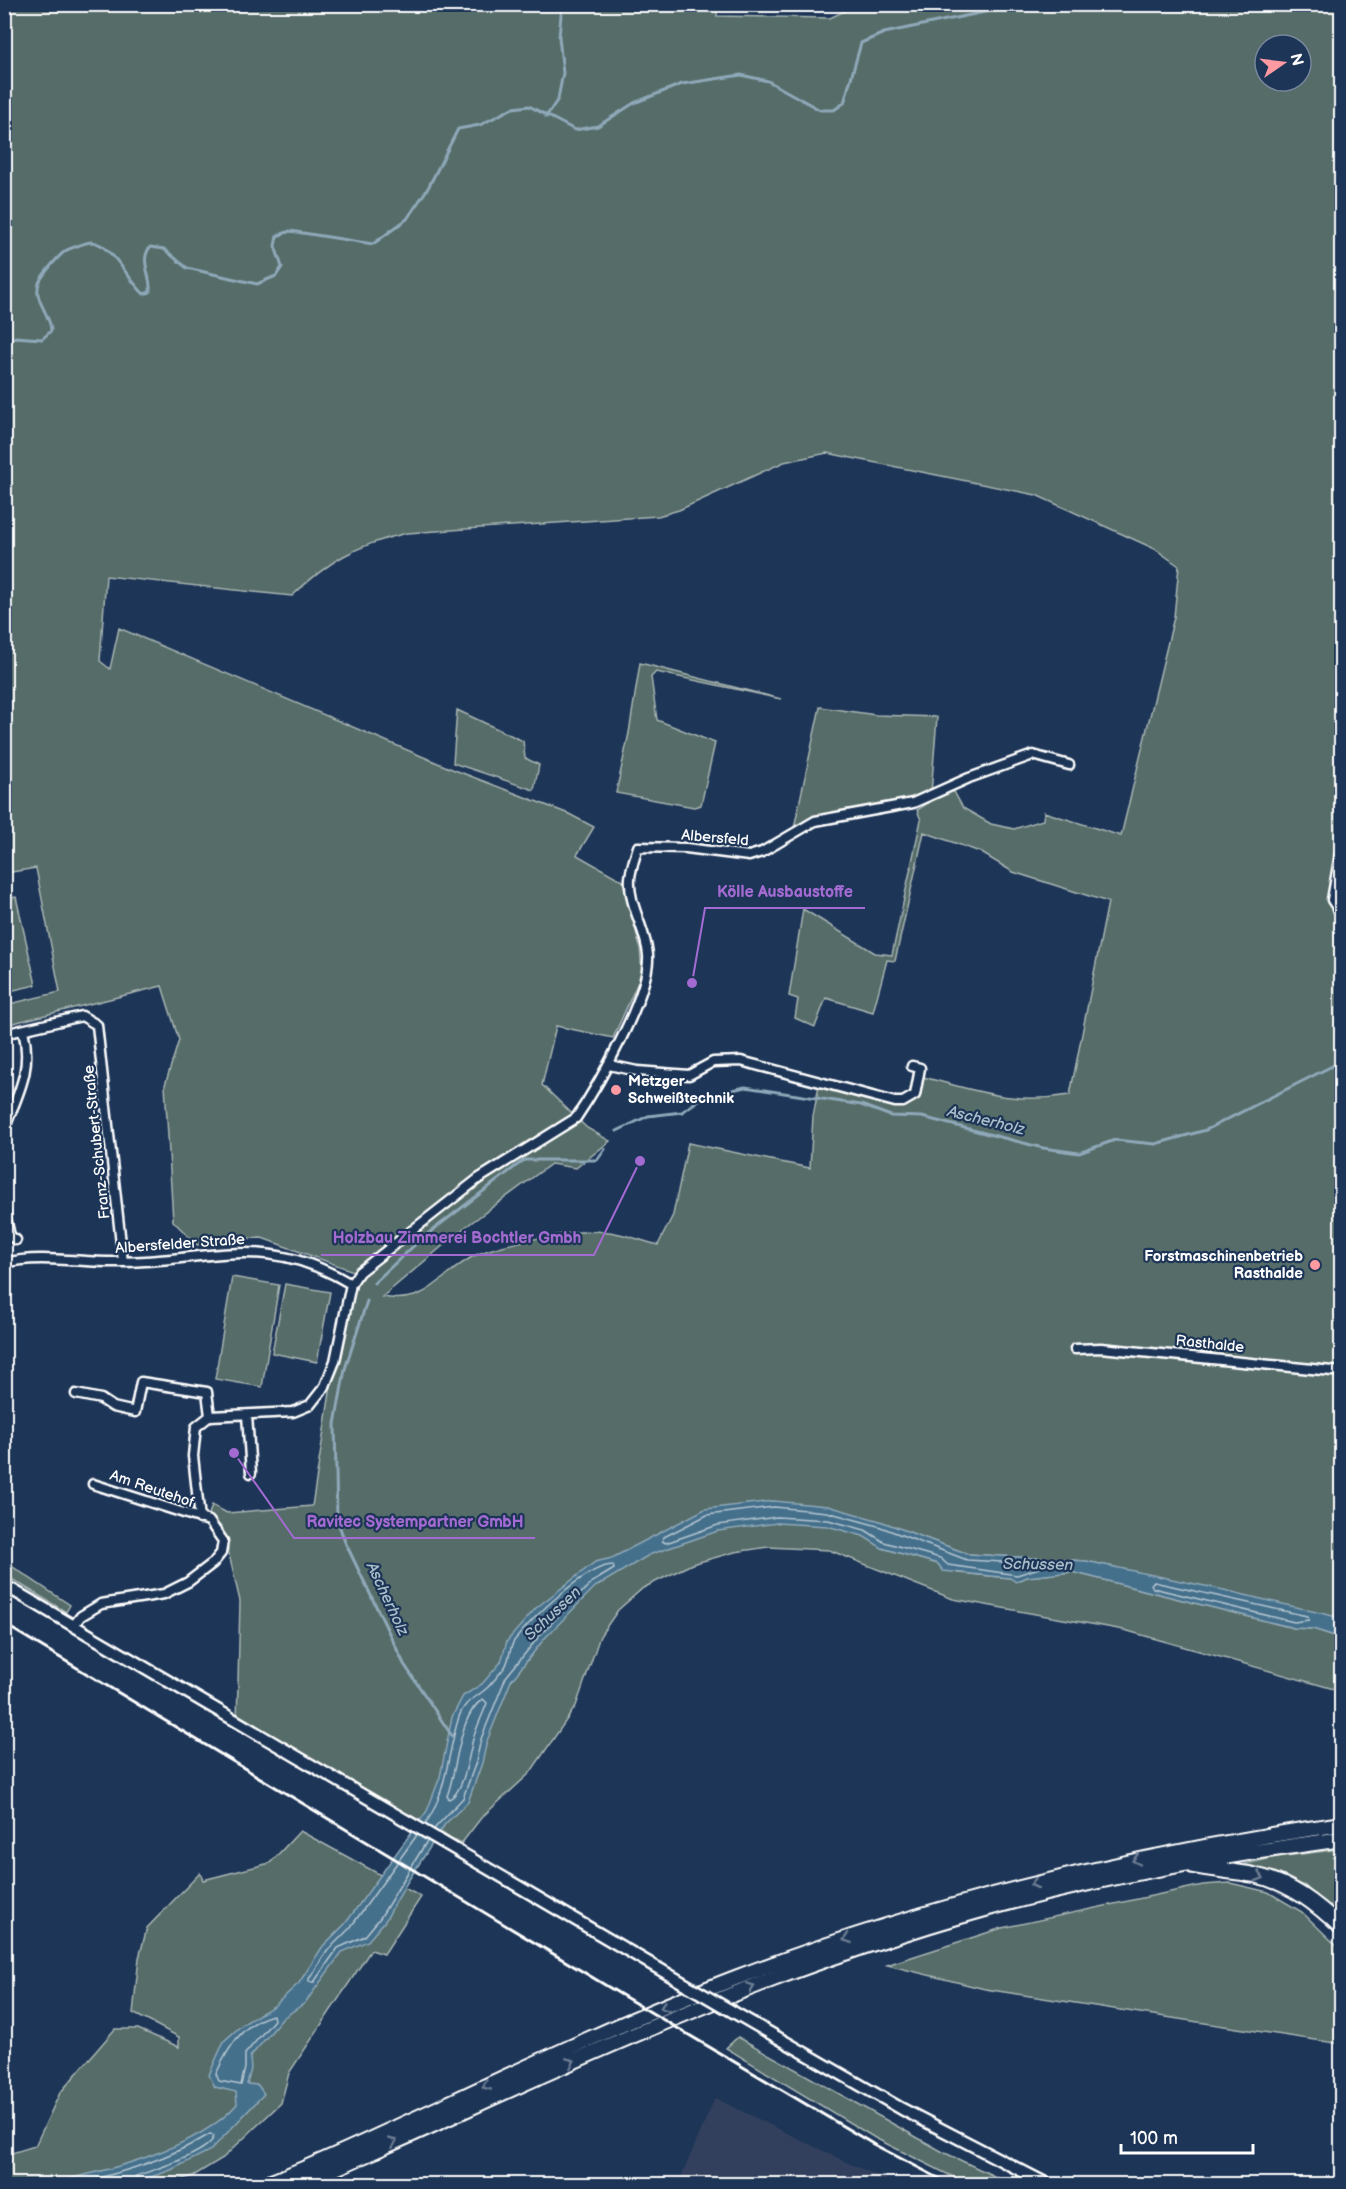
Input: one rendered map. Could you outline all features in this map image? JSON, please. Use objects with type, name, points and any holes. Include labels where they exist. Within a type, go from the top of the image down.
[{"type":"highway","points":[[1201,1859],[1341,1824]]},
{"type":"highway","points":[[266,2184],[334,2156],[629,2022],[756,1971],[968,1901],[1091,1870],[1182,1858],[1201,1859],[1341,1839]]},
{"type":"highway","points":[[300,2184],[606,2047],[784,1974],[948,1921],[1182,1858],[1201,1859],[1292,1889],[1309,1899],[1341,1928]]},
{"type":"street","name":"Albersfeld","points":[[351,1284],[359,1272],[478,1179],[576,1118],[609,1065],[642,991],[648,955],[631,894],[630,877],[638,847],[686,848],[749,856],[762,852],[814,821],[912,803],[969,778],[1033,755],[1069,765]]},
{"type":"street","points":[[1341,842],[1332,900],[1341,915]]},
{"type":"street","name":"Franz-Schubert-Straße","points":[[23,1030],[82,1016],[92,1020],[99,1032],[123,1262]]},
{"type":"street","points":[[4,1034],[23,1030],[28,1060],[22,1087],[4,1130]]},
{"type":"street","points":[[609,1065],[637,1071],[689,1075],[713,1062],[741,1061],[895,1102],[903,1102],[915,1095],[920,1068],[912,1066]]},
{"type":"street","points":[[4,1209],[10,1236],[16,1240]]},
{"type":"street","name":"Albersfelder Straße","points":[[4,1263],[33,1259],[123,1262],[226,1252],[267,1252],[304,1261],[351,1284]]},
{"type":"street","points":[[76,1394],[101,1399],[113,1407],[135,1412],[141,1382],[207,1392],[210,1416],[292,1412],[310,1405],[325,1386],[335,1361],[351,1284]]},
{"type":"street","name":"Rasthalde","points":[[1075,1349],[1122,1350],[1341,1372]]},
{"type":"street","points":[[247,1415],[250,1473]]},
{"type":"street","name":"Am Reutehof","points":[[93,1484],[200,1519],[193,1456],[196,1427],[210,1416]]},
{"type":"street","points":[[73,1626],[81,1616],[101,1604],[164,1594],[188,1582],[213,1563],[221,1553],[223,1541],[209,1521],[200,1519]]},
{"type":"street","points":[[4,1585],[443,1845],[902,2109],[1047,2184]]},
{"type":"shaded area","points":[[715,2098],[848,2163],[897,2184],[678,2184]]},
{"type":"green space","points":[[717,4],[717,16],[830,18],[859,4],[1341,5],[1341,1618],[1086,1561],[968,1554],[880,1521],[882,1548],[938,1564],[958,1573],[1011,1578],[1016,1582],[1027,1577],[1072,1572],[1293,1628],[1313,1629],[1341,1638],[1341,1691],[1124,1630],[953,1599],[829,1550],[768,1547],[735,1552],[692,1564],[643,1588],[618,1610],[600,1636],[576,1706],[530,1773],[481,1818],[461,1844],[409,1814],[410,1825],[237,1723],[240,1601],[223,1529],[209,1514],[212,1505],[227,1513],[312,1506],[335,1361],[351,1284],[359,1273],[262,1238],[227,1239],[197,1245],[173,1221],[165,1085],[179,1040],[162,986],[5,1025],[5,1005],[60,992],[36,868],[5,873],[5,5]],"holes":[[[827,453],[1036,495],[1155,549],[1179,566],[1174,617],[1121,836],[1044,812],[1043,820],[1014,829],[991,824],[963,808],[952,788],[917,810],[921,820],[892,955],[875,953],[803,909],[789,996],[798,999],[795,1018],[815,1027],[826,998],[873,1012],[887,960],[895,961],[924,832],[980,852],[1013,872],[1108,902],[1070,1095],[1049,1098],[1011,1097],[976,1091],[919,1076],[910,1099],[895,1102],[820,1081],[813,1116],[810,1168],[688,1143],[673,1215],[658,1245],[627,1236],[596,1231],[543,1237],[478,1254],[424,1292],[399,1298],[382,1297],[464,1228],[551,1164],[576,1168],[610,1141],[587,1128],[542,1085],[556,1026],[613,1038],[642,973],[640,947],[623,881],[577,855],[594,827],[569,814],[452,769],[119,628],[110,669],[100,661],[106,576],[292,596],[332,563],[358,549],[407,533],[658,516],[679,510],[784,462]]]},
{"type":"green space","points":[[640,663],[781,699],[656,672],[651,677],[657,720],[715,743],[701,805],[694,807],[616,793],[629,733]]},
{"type":"green space","points":[[820,707],[876,715],[937,717],[931,794],[897,803],[827,815],[794,828]]},
{"type":"green space","points":[[457,710],[523,741],[525,758],[539,765],[534,790],[453,763]]},
{"type":"green space","points":[[16,897],[36,985],[5,992],[5,899]]},
{"type":"green space","points":[[232,1277],[279,1285],[262,1387],[215,1379]]},
{"type":"green space","points":[[285,1284],[330,1292],[317,1362],[272,1353]]},
{"type":"green space","points":[[5,1556],[7,1563],[70,1605],[66,1612],[5,1575]]},
{"type":"green space","points":[[300,1831],[421,1897],[384,1954],[371,1950],[289,2073],[281,2103],[223,2158],[193,2176],[166,2184],[5,2184],[5,2155],[35,2146],[60,2093],[115,2029],[138,2029],[179,2047],[179,2037],[133,2013],[139,1958],[147,1928],[200,1873],[203,1880],[270,1863]]},
{"type":"green space","points":[[1341,1849],[1341,1920],[1305,1886],[1270,1872],[1236,1866],[1277,1857]]},
{"type":"green space","points":[[1230,1883],[1268,1892],[1302,1912],[1341,1950],[1341,2044],[985,1989],[887,1965],[1002,1928],[1203,1885]]},
{"type":"green space","points":[[738,2037],[943,2152],[1011,2184],[967,2184],[875,2138],[726,2048]]},
{"type":"water","name":"Schussen","points":[[773,1501],[828,1506],[880,1521],[968,1554],[1086,1561],[1224,1590],[1341,1618],[1341,1638],[1313,1629],[1294,1628],[1072,1572],[1027,1577],[1016,1582],[1010,1578],[943,1571],[938,1564],[882,1548],[863,1536],[827,1526],[777,1523],[718,1531],[649,1555],[595,1587],[545,1638],[511,1681],[487,1741],[468,1802],[445,1824],[385,1921],[368,1941],[342,1952],[305,2003],[283,2018],[250,2057],[251,2069],[247,2084],[258,2085],[264,2094],[211,2150],[171,2170],[131,2184],[43,2184],[148,2157],[199,2134],[220,2120],[237,2104],[236,2092],[215,2087],[209,2075],[224,2041],[243,2024],[274,2006],[299,1983],[323,1946],[345,1924],[427,1811],[440,1777],[452,1717],[463,1696],[482,1684],[501,1662],[507,1641],[536,1608],[595,1562],[612,1558],[705,1509]]},
{"type":"waterway","points":[[546,117],[558,99],[563,73],[559,37],[562,4]]},
{"type":"waterway","points":[[4,348],[15,337],[42,339],[51,331],[38,296],[39,283],[62,254],[83,244],[92,242],[106,249],[144,294],[150,292],[146,263],[150,247],[164,249],[187,268],[257,284],[276,276],[282,267],[275,246],[277,236],[290,231],[373,244],[407,219],[428,188],[458,129],[480,125],[513,108],[529,106],[575,130],[598,126],[634,103],[682,84],[741,75],[768,81],[820,110],[834,110],[844,103],[861,43],[884,33],[1023,4]]},
{"type":"waterway","name":"Ascherholz","points":[[617,1131],[648,1116],[682,1112],[703,1097],[745,1087],[861,1105],[891,1116],[922,1117],[1043,1148],[1079,1153],[1115,1140],[1155,1144],[1206,1130],[1342,1061]]},
{"type":"waterway","name":"Ascherholz","points":[[374,1283],[421,1239],[524,1160],[597,1160],[605,1149]]},
{"type":"waterway","name":"Ascherholz","points":[[367,1301],[345,1369],[335,1424],[337,1519],[345,1542],[404,1664],[452,1736]]},
{"type":"railway","points":[[4,1624],[873,2144],[950,2184]]},
{"type":"place","name":"Kölle Ausbaustoffe","points":[[692,983]]},
{"type":"place","name":"Metzger Schweißtechnik","points":[[616,1090]]},
{"type":"place","name":"Holzbau Zimmerei Bochtler Gmbh","points":[[640,1161]]},
{"type":"place","name":"Forstmaschinenbetrieb Rasthalde","points":[[1315,1265]]},
{"type":"place","name":"Ravitec Systempartner GmbH","points":[[234,1453]]}]
